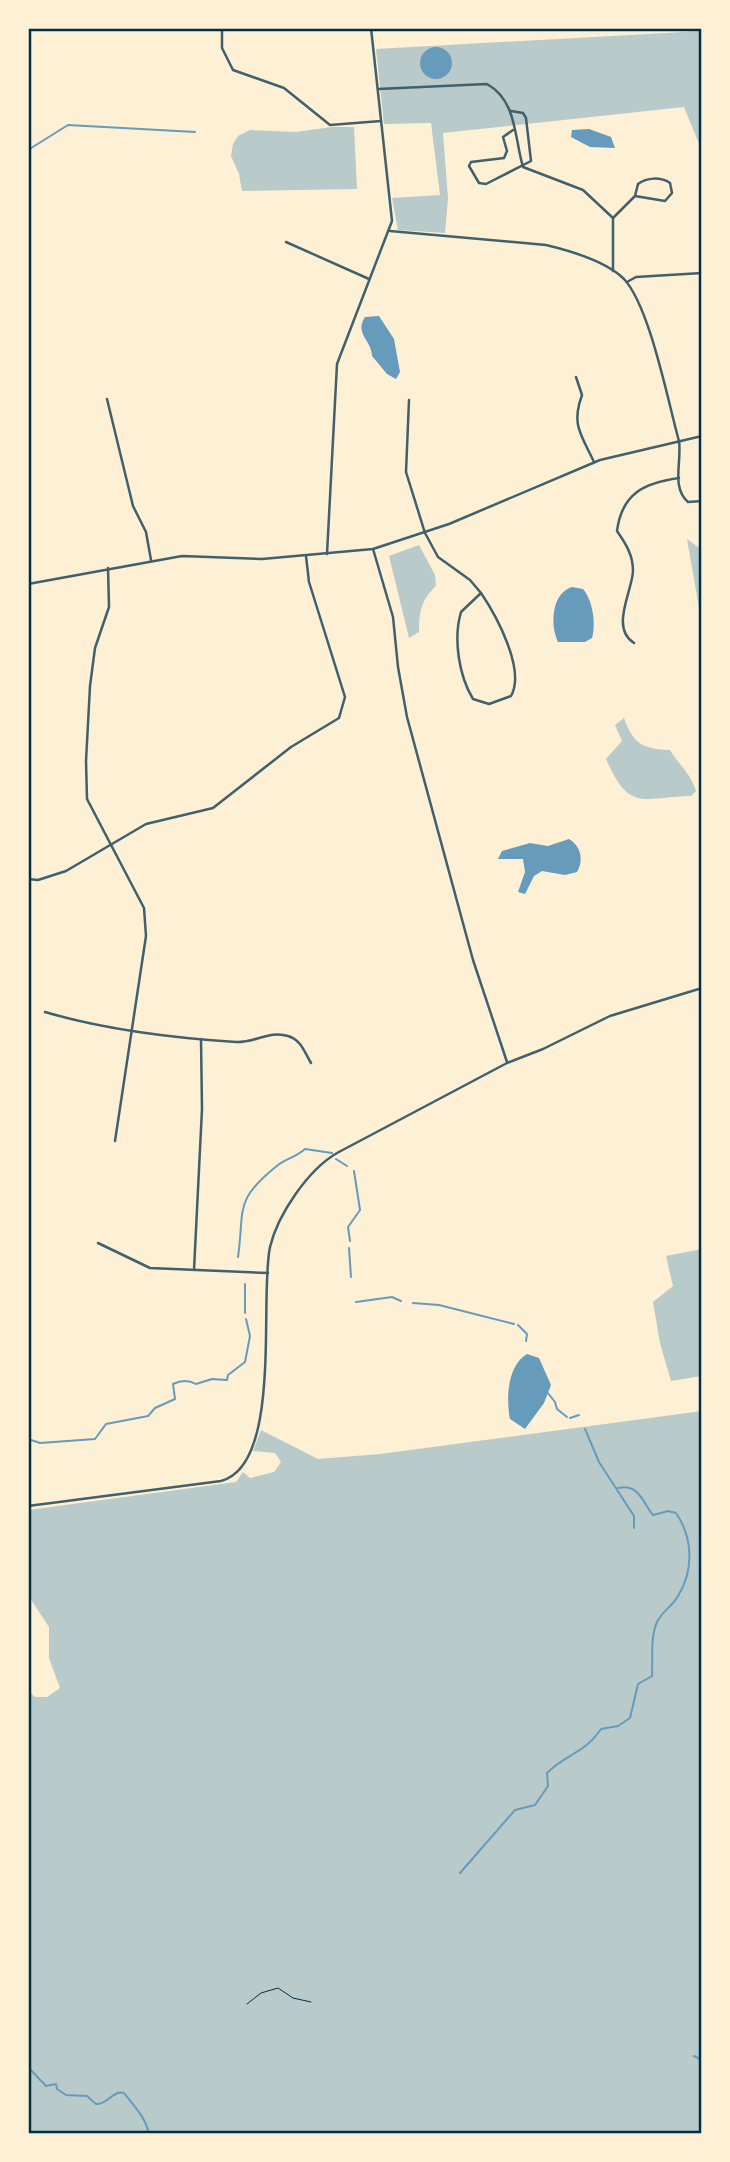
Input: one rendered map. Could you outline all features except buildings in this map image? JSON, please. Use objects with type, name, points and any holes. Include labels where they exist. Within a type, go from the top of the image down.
[{"type":"street","points":[[222,28],[222,48],[233,70],[284,88],[330,125],[381,121]]},
{"type":"street","points":[[327,554],[337,369],[345,338],[390,231],[392,207],[371,28]]},
{"type":"street","points":[[378,89],[487,85],[506,100],[511,111],[523,167]]},
{"type":"street","points":[[511,111],[523,113],[526,118],[531,161],[485,184],[479,183],[469,166],[476,160],[504,158],[507,151],[503,137],[513,130]]},
{"type":"street","points":[[523,167],[583,190],[613,218]]},
{"type":"street","points":[[613,271],[613,218],[635,196],[642,180],[663,178],[670,183],[670,198],[665,201],[635,196]]},
{"type":"street","points":[[390,231],[546,245],[570,251],[613,271],[626,282],[641,308],[679,441],[682,497],[688,502],[702,501]]},
{"type":"street","points":[[286,242],[369,279]]},
{"type":"street","points":[[626,282],[636,277],[702,273]]},
{"type":"street","points":[[576,377],[582,395],[575,415],[576,424],[594,462]]},
{"type":"street","points":[[107,399],[133,506],[146,532],[151,560]]},
{"type":"street","points":[[409,400],[406,472],[425,533],[438,557],[470,580],[481,593],[506,641],[516,680],[511,696],[489,704],[473,699],[468,691],[459,651],[461,612],[481,593]]},
{"type":"street","points":[[28,584],[151,560],[189,556],[262,559],[373,549],[425,533],[594,462],[702,436]]},
{"type":"street","points":[[634,643],[629,640],[624,624],[624,605],[633,570],[629,548],[617,531],[620,510],[648,482],[679,478]]},
{"type":"street","points":[[373,549],[392,608],[407,717],[473,960],[507,1063]]},
{"type":"street","points":[[28,879],[38,880],[66,871],[113,846],[146,824],[213,808],[291,747],[339,718],[345,697],[309,582],[306,556]]},
{"type":"street","points":[[108,568],[108,607],[95,648],[86,761],[87,799],[144,908],[146,936],[130,1029],[116,1141]]},
{"type":"street","points":[[28,1506],[221,1481],[236,1475],[247,1457],[262,1408],[268,1273],[274,1235],[303,1184],[319,1165],[507,1063],[610,1016],[702,988]]},
{"type":"street","points":[[45,1012],[78,1022],[201,1039],[240,1042],[270,1034],[285,1034],[299,1040],[311,1063]]},
{"type":"street","points":[[194,1270],[202,1109],[201,1039]]},
{"type":"street","points":[[98,1242],[150,1268],[268,1273]]},
{"type":"path","points":[[247,2004],[261,1993],[278,1988],[293,1998],[311,2002]]},
{"type":"shaded area","points":[[702,31],[702,151],[684,107],[443,133],[448,198],[445,233],[398,230],[392,198],[440,195],[431,123],[384,124],[376,49]]},
{"type":"shaded area","points":[[354,127],[357,189],[242,191],[239,174],[231,156],[238,136],[250,130],[296,132]]},
{"type":"shaded area","points":[[687,539],[702,550],[702,625]]},
{"type":"shaded area","points":[[419,545],[435,575],[436,586],[422,607],[419,632],[409,638],[389,556]]},
{"type":"shaded area","points":[[624,718],[631,734],[640,743],[670,750],[694,785],[696,791],[691,796],[639,798],[622,788],[606,759],[622,741],[615,725]]},
{"type":"shaded area","points":[[702,1249],[702,1376],[671,1381],[660,1343],[653,1302],[673,1286],[666,1256]]},
{"type":"shaded area","points":[[702,1411],[702,2134],[28,2134],[28,1690],[35,1697],[47,1697],[60,1688],[49,1658],[49,1627],[28,1595],[28,1510],[236,1482],[243,1472],[250,1478],[274,1472],[281,1462],[275,1453],[253,1451],[261,1430],[318,1459],[380,1454]]},
{"type":"water","points":[[436,47],[447,52],[452,63],[447,74],[436,79],[425,74],[420,63],[425,52]]},
{"type":"water","points":[[589,129],[611,137],[615,148],[590,147],[571,137],[572,130]]},
{"type":"water","points":[[379,316],[394,339],[400,372],[396,379],[387,374],[372,356],[362,332],[365,317]]},
{"type":"water","points":[[572,587],[583,589],[589,600],[594,620],[592,638],[585,642],[558,642],[553,619],[556,603],[565,590]]},
{"type":"water","points":[[569,839],[580,854],[577,872],[565,875],[542,871],[534,876],[525,894],[518,892],[525,872],[523,859],[498,859],[502,851],[530,843],[548,846]]},
{"type":"water","points":[[527,1354],[539,1358],[551,1385],[544,1403],[525,1429],[510,1419],[508,1393],[515,1366]]},
{"type":"waterway","points":[[28,150],[68,125],[195,132]]},
{"type":"waterway","points":[[238,1257],[244,1206],[254,1188],[278,1165],[305,1149],[332,1153]]},
{"type":"waterway","points":[[336,1159],[347,1166]]},
{"type":"waterway","points":[[350,1241],[348,1227],[360,1210],[354,1171]]},
{"type":"waterway","points":[[349,1248],[351,1277]]},
{"type":"waterway","points":[[245,1284],[245,1313]]},
{"type":"waterway","points":[[356,1302],[392,1297],[401,1301]]},
{"type":"waterway","points":[[413,1303],[439,1305],[514,1324]]},
{"type":"waterway","points":[[28,1439],[40,1443],[95,1439],[106,1424],[148,1416],[155,1408],[175,1399],[173,1384],[182,1381],[196,1384],[212,1379],[227,1380],[228,1375],[245,1362],[250,1336],[246,1319]]},
{"type":"waterway","points":[[518,1325],[527,1334],[526,1341]]},
{"type":"waterway","points":[[547,1392],[557,1409],[567,1417]]},
{"type":"waterway","points":[[570,1418],[579,1415]]},
{"type":"waterway","points":[[585,1429],[599,1462],[634,1516],[634,1528]]},
{"type":"waterway","points":[[460,1873],[515,1810],[535,1805],[548,1786],[547,1773],[588,1744],[601,1729],[618,1726],[630,1718],[638,1684],[652,1676],[655,1628],[659,1618],[676,1600],[687,1576],[688,1543],[676,1513],[668,1511],[653,1515],[636,1491],[631,1488],[618,1488]]},
{"type":"waterway","points":[[694,2056],[702,2060]]},
{"type":"waterway","points":[[28,2067],[46,2086],[56,2084],[57,2089],[66,2095],[87,2096],[96,2104],[124,2093],[142,2117],[149,2134]]}]
